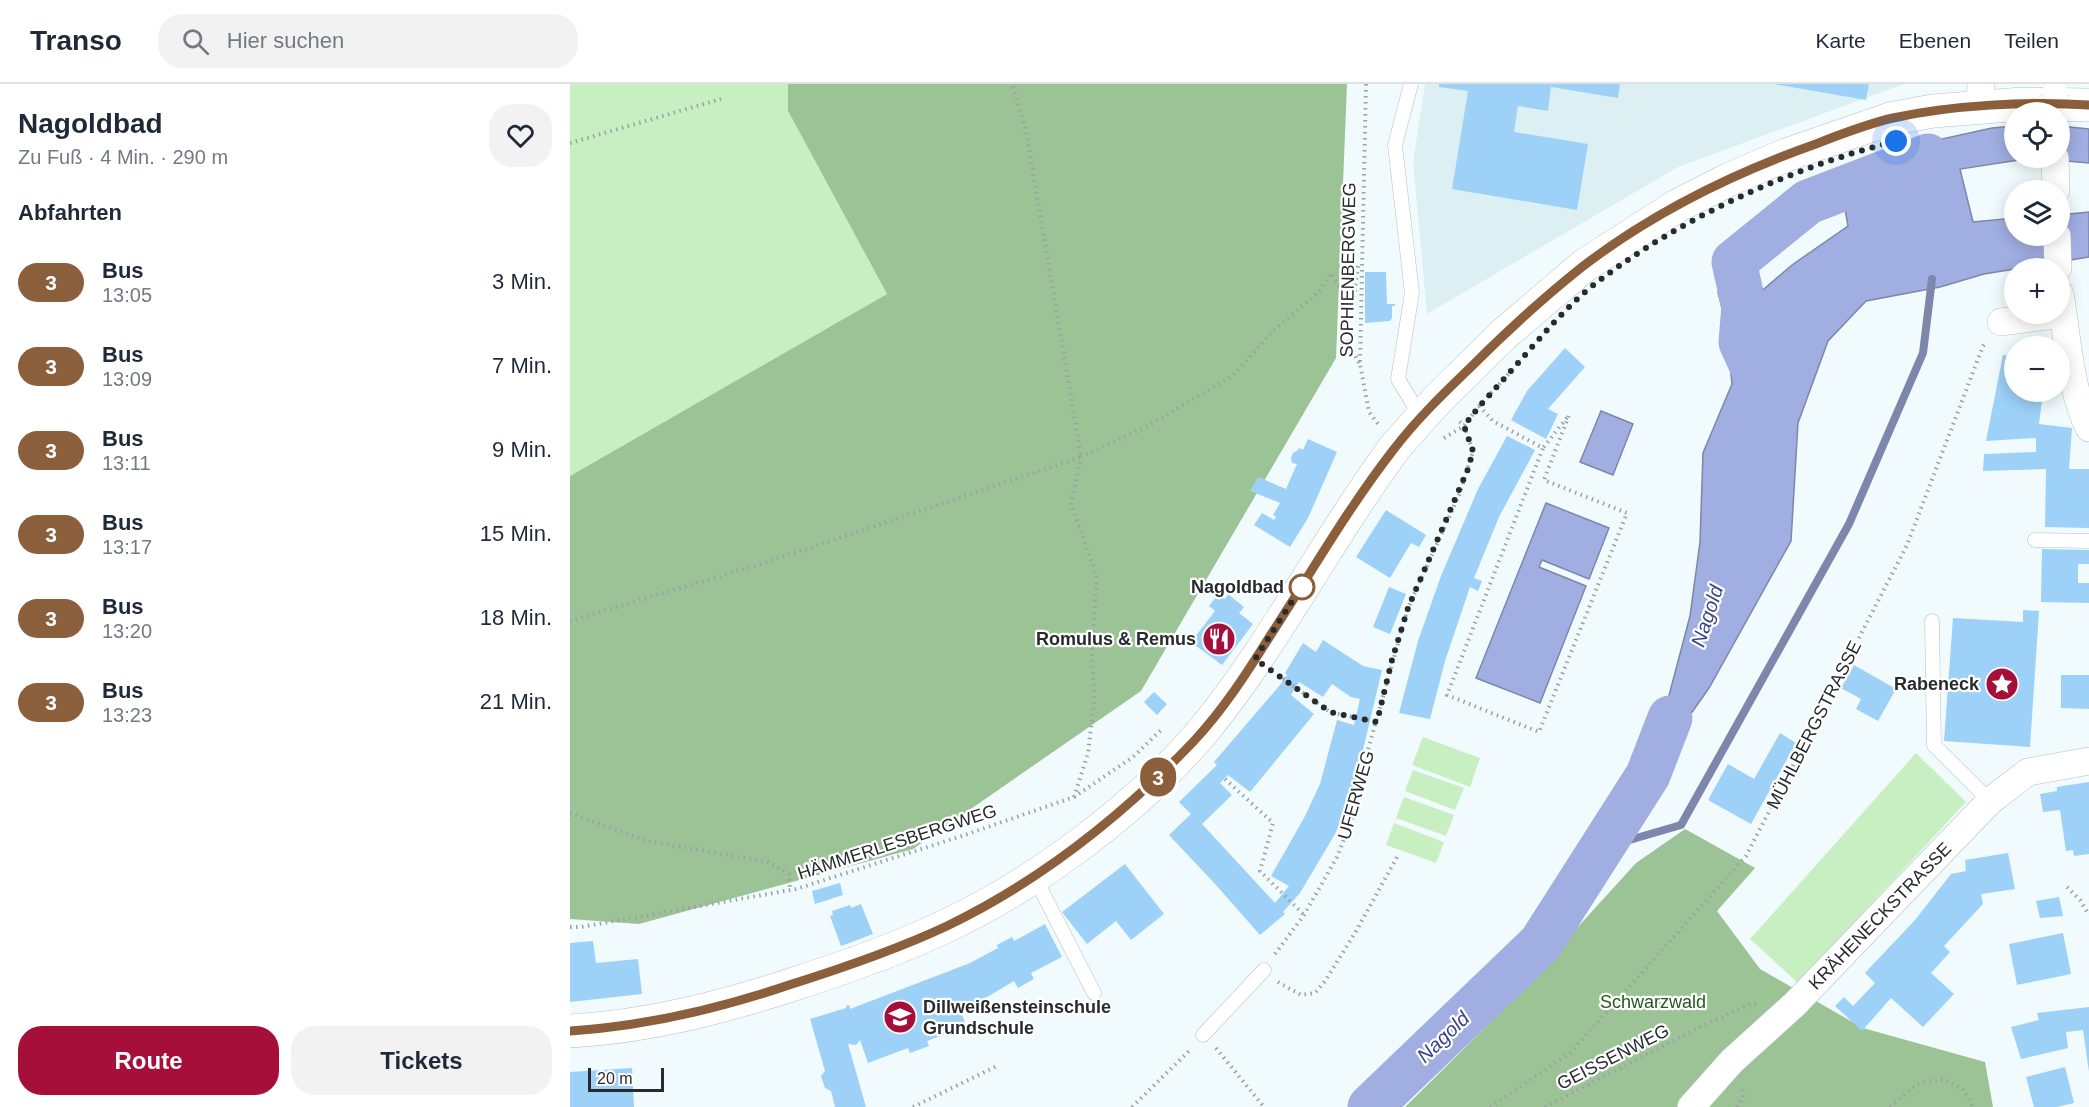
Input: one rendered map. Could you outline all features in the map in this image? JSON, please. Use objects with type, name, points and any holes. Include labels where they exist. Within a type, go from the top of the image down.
[{"type":"main road","points":[[570,1031],[641,1023],[702,1010],[748,999],[850,966],[948,926],[1034,876],[1075,848],[1152,783],[1201,732],[1230,696],[1355,503],[1395,447],[1421,417],[1504,334],[1585,265],[1677,206],[1786,154],[1890,119],[1933,111],[1980,96],[2023,104],[2089,105]]},
{"type":"street","points":[[2064,324],[2076,391],[2089,428]]},
{"type":"street","name":"KRÄHENECKSTRASSE","points":[[1691,1107],[1732,1061],[1796,1004],[1990,801],[2028,772],[2089,761]]},
{"type":"lane","points":[[1411,84],[1395,145],[1412,293],[1398,380],[1421,417]]},
{"type":"lane","points":[[2035,540],[2089,541]]},
{"type":"lane","points":[[1932,621],[1934,746],[1990,801]]},
{"type":"lane","points":[[1034,876],[1094,993]]},
{"type":"lane","points":[[1203,1035],[1264,970]]},
{"type":"path","points":[[1012,84],[1026,130],[1081,458],[1071,504],[1097,576],[1092,645],[1094,703],[1088,753],[1074,797]]},
{"type":"path","name":"SOPHIENBERGWEG","points":[[1366,84],[1360,364],[1369,412],[1395,447]]},
{"type":"path","points":[[570,142],[721,99]]},
{"type":"path","points":[[1360,364],[1345,335],[1344,319],[1353,306],[1361,246]]},
{"type":"path","points":[[570,621],[764,563],[1081,458],[1146,427],[1232,376],[1276,328],[1320,292],[1331,273],[1346,298],[1348,313]]},
{"type":"path","name":"MÜHLBERGSTRASSE","points":[[1490,1107],[1570,1053],[1746,856],[1907,545],[1983,346],[2001,322]]},
{"type":"path","points":[[1519,362],[1479,406],[1493,421],[1543,448]]},
{"type":"path","name":"UFERWEG","points":[[1264,970],[1304,915],[1337,857],[1354,813],[1366,757],[1392,660],[1408,608],[1468,469],[1473,451],[1464,426],[1479,406]]},
{"type":"path","points":[[1569,415],[1544,480],[1627,513],[1539,732],[1448,695],[1543,448],[1569,415]]},
{"type":"path","points":[[1255,659],[1330,712],[1377,722]]},
{"type":"path","name":"HÄMMERLESBERGWEG","points":[[570,927],[581,927],[790,890],[962,836],[1074,797],[1133,757],[1173,720],[1201,732]]},
{"type":"path","points":[[1225,779],[1273,823],[1260,871],[1304,915]]},
{"type":"path","points":[[570,813],[647,842],[768,862],[789,874],[790,890]]},
{"type":"path","points":[[1264,970],[1280,984],[1301,995],[1315,993],[1355,933],[1397,856]]},
{"type":"path","points":[[2067,887],[2080,900],[2089,915]]},
{"type":"path","name":"GEISSENWEG","points":[[1545,1107],[1704,1025],[1750,1004],[1796,1004]]},
{"type":"path","points":[[1132,1107],[1181,1061],[1203,1035]]},
{"type":"path","points":[[1219,1052],[1264,1107]]},
{"type":"path","points":[[913,1107],[999,1065]]},
{"type":"path","points":[[1890,1107],[1917,1084],[1944,1079],[1964,1090],[1973,1107]]},
{"type":"path","points":[[1737,1107],[1743,1097]]},
{"type":"shaded area","points":[[1425,84],[1904,84],[1678,167],[1427,314],[1413,163]]},
{"type":"green space","points":[[570,84],[788,84],[788,111],[887,294],[570,476]]},
{"type":"green space","points":[[788,84],[1347,84],[1336,358],[1141,691],[913,849],[639,924],[570,919],[570,476],[887,294],[788,111]]},
{"type":"green space","points":[[1423,737],[1480,758],[1470,787],[1412,765]]},
{"type":"green space","points":[[1916,753],[1966,802],[1798,983],[1750,939]]},
{"type":"green space","points":[[1413,770],[1464,788],[1455,810],[1405,791]]},
{"type":"green space","points":[[1404,797],[1454,815],[1446,836],[1396,818]]},
{"type":"green space","points":[[1394,823],[1444,842],[1436,863],[1386,845]]},
{"type":"green space","name":"Schwarzwald","points":[[1685,829],[1755,868],[1717,911],[1760,969],[1863,1028],[1985,1062],[1993,1107],[1405,1107],[1498,1015],[1636,863]]},
{"type":"water","points":[[2004,127],[2004,162],[1960,169],[1973,222],[2004,219],[2004,246],[2070,246],[2070,214],[2089,212],[2089,257],[2070,260],[2070,258],[2004,258],[2004,271],[1940,287],[1866,301],[1828,341],[1798,423],[1791,541],[1709,688],[1648,775],[1690,616],[1700,542],[1703,453],[1732,384],[1726,324],[1718,292],[1734,262],[1744,306],[1792,265],[1848,226],[1845,209],[1898,182],[1928,176],[1928,142]]},
{"type":"water","points":[[2070,127],[2089,129],[2089,163],[2070,161]]},
{"type":"water","points":[[1601,411],[1633,424],[1613,475],[1580,462]]},
{"type":"water","points":[[1546,503],[1609,528],[1589,579],[1542,560],[1539,567],[1586,586],[1540,703],[1476,678]]},
{"type":"building","points":[[1439,84],[1620,84],[1618,98],[1551,87],[1548,111],[1518,106],[1514,132],[1588,144],[1577,210],[1452,189],[1468,91],[1439,87]]},
{"type":"building","points":[[1774,84],[1869,84],[1866,100]]},
{"type":"building","points":[[1365,272],[1386,272],[1387,304],[1395,304],[1392,306],[1390,321],[1365,323]]},
{"type":"building","points":[[1565,348],[1585,367],[1548,409],[1558,414],[1546,439],[1511,420],[1527,391]]},
{"type":"building","points":[[2004,355],[2004,402],[2042,402],[2039,424],[2072,428],[2069,469],[2089,469],[2089,528],[2045,527],[2046,469],[1983,471],[1984,454],[2036,452],[2036,438],[1986,441]]},
{"type":"building","points":[[1507,436],[1535,450],[1499,517],[1474,578],[1482,581],[1478,591],[1470,587],[1445,661],[1430,719],[1399,713],[1418,641],[1441,576],[1478,489]]},
{"type":"building","points":[[1308,439],[1337,452],[1308,518],[1290,547],[1254,525],[1262,513],[1274,520],[1276,517],[1273,515],[1280,503],[1250,491],[1258,477],[1286,489],[1297,464],[1292,463],[1293,453],[1299,448],[1303,450]]},
{"type":"building","points":[[1386,510],[1426,535],[1419,547],[1411,543],[1390,578],[1356,557]]},
{"type":"building","points":[[2042,549],[2089,550],[2089,564],[2078,564],[2078,583],[2089,583],[2089,603],[2041,602]]},
{"type":"building","points":[[1389,587],[1406,594],[1390,634],[1373,627]]},
{"type":"building","points":[[1218,594],[1225,599],[1228,594],[1244,607],[1239,613],[1253,624],[1222,665],[1191,642],[1215,611],[1209,606]]},
{"type":"building","points":[[2023,610],[2039,611],[2030,747],[1944,741],[1953,618],[2023,622]]},
{"type":"building","points":[[1323,640],[1363,666],[1382,670],[1352,796],[1335,834],[1300,893],[1283,912],[1285,914],[1260,935],[1169,835],[1191,814],[1179,802],[1217,765],[1214,762],[1280,685],[1303,643],[1316,652]],"holes":[[[1299,682],[1323,697],[1332,684],[1351,697],[1360,699],[1354,725],[1337,720],[1320,784],[1304,818],[1271,876],[1289,886],[1275,903],[1202,824],[1232,795],[1220,783],[1228,775],[1250,792],[1314,714],[1291,695]]]},
{"type":"building","points":[[1854,665],[1896,689],[1878,721],[1856,709],[1861,699],[1841,688]]},
{"type":"building","points":[[2061,675],[2089,675],[2089,709],[2061,708]]},
{"type":"building","points":[[1154,692],[1167,704],[1157,715],[1144,702]]},
{"type":"building","points":[[1780,733],[1796,743],[1751,824],[1708,800],[1728,764],[1754,779]]},
{"type":"building","points":[[2089,782],[2089,854],[2074,856],[2073,850],[2066,851],[2060,810],[2043,812],[2040,794],[2057,791],[2057,787]]},
{"type":"building","points":[[2008,853],[2015,889],[1981,894],[1983,904],[1944,946],[1950,952],[1931,973],[1954,994],[1923,1027],[1891,998],[1862,1031],[1835,1006],[1844,997],[1853,1006],[1875,983],[1865,973],[1915,920],[1951,874],[1966,871],[1965,860]]},
{"type":"building","points":[[1125,864],[1164,914],[1131,940],[1116,921],[1087,944],[1062,912]]},
{"type":"building","points":[[840,883],[843,895],[815,904],[812,891]]},
{"type":"building","points":[[2059,897],[2063,916],[2040,918],[2036,901]]},
{"type":"building","points":[[861,904],[873,934],[841,946],[830,916],[833,915],[832,911]]},
{"type":"building","points":[[1045,924],[1062,957],[1031,973],[1034,979],[1018,988],[1014,981],[987,997],[960,1008],[966,1026],[927,1041],[929,1046],[910,1053],[908,1048],[868,1063],[860,1040],[856,1045],[848,1044],[866,1107],[835,1107],[831,1091],[825,1088],[821,1076],[825,1071],[810,1019],[846,1008],[847,1005],[850,1009],[970,963],[998,948],[997,945],[1012,937],[1014,941]]},
{"type":"building","points":[[2063,933],[2071,974],[2017,985],[2009,944]]},
{"type":"building","points":[[593,941],[596,963],[638,959],[642,994],[570,1002],[570,943]]},
{"type":"building","points":[[2089,1007],[2089,1072],[2083,1030],[2066,1032],[2068,1048],[2021,1059],[2011,1027],[2039,1020],[2037,1013]]},
{"type":"building","points":[[2065,1067],[2074,1103],[2057,1107],[2034,1107],[2026,1077]]},
{"type":"building","points":[[632,1068],[634,1107],[570,1107],[570,1072]]},
{"type":"waterway","points":[[1750,362],[1741,342],[1744,306],[1734,262],[1808,202],[1928,156]]},
{"type":"waterway","points":[[1602,848],[1681,825],[1849,524],[1923,353],[1932,279]]},
{"type":"waterway","name":"Nagold","points":[[1370,1107],[1541,943],[1648,775],[1670,718]]},
{"type":"bus line","name":"3","points":[[570,1031],[641,1023],[702,1010],[748,999],[850,966],[948,926],[1034,876],[1075,848],[1152,783],[1201,732],[1230,696],[1255,659],[1365,489],[1395,447],[1438,399],[1504,334],[1585,265],[1677,206],[1786,154],[1890,119],[1933,111],[2023,104],[2089,105]]},
{"type":"place","name":"Nagoldbad","points":[[1302,587]]},
{"type":"place","name":"Romulus & Remus","points":[[1219,639]]},
{"type":"place","name":"Rabeneck","points":[[2002,684]]},
{"type":"place","name":"Dillweißensteinschule Grundschule","points":[[900,1017]]},
{"type":"route","points":[[1302,587],[1305,581],[1255,659],[1330,712],[1377,722],[1408,608],[1460,493],[1468,469],[1473,451],[1464,426],[1553,323],[1600,280],[1645,249],[1698,218],[1774,183],[1849,153],[1896,141]]}]
